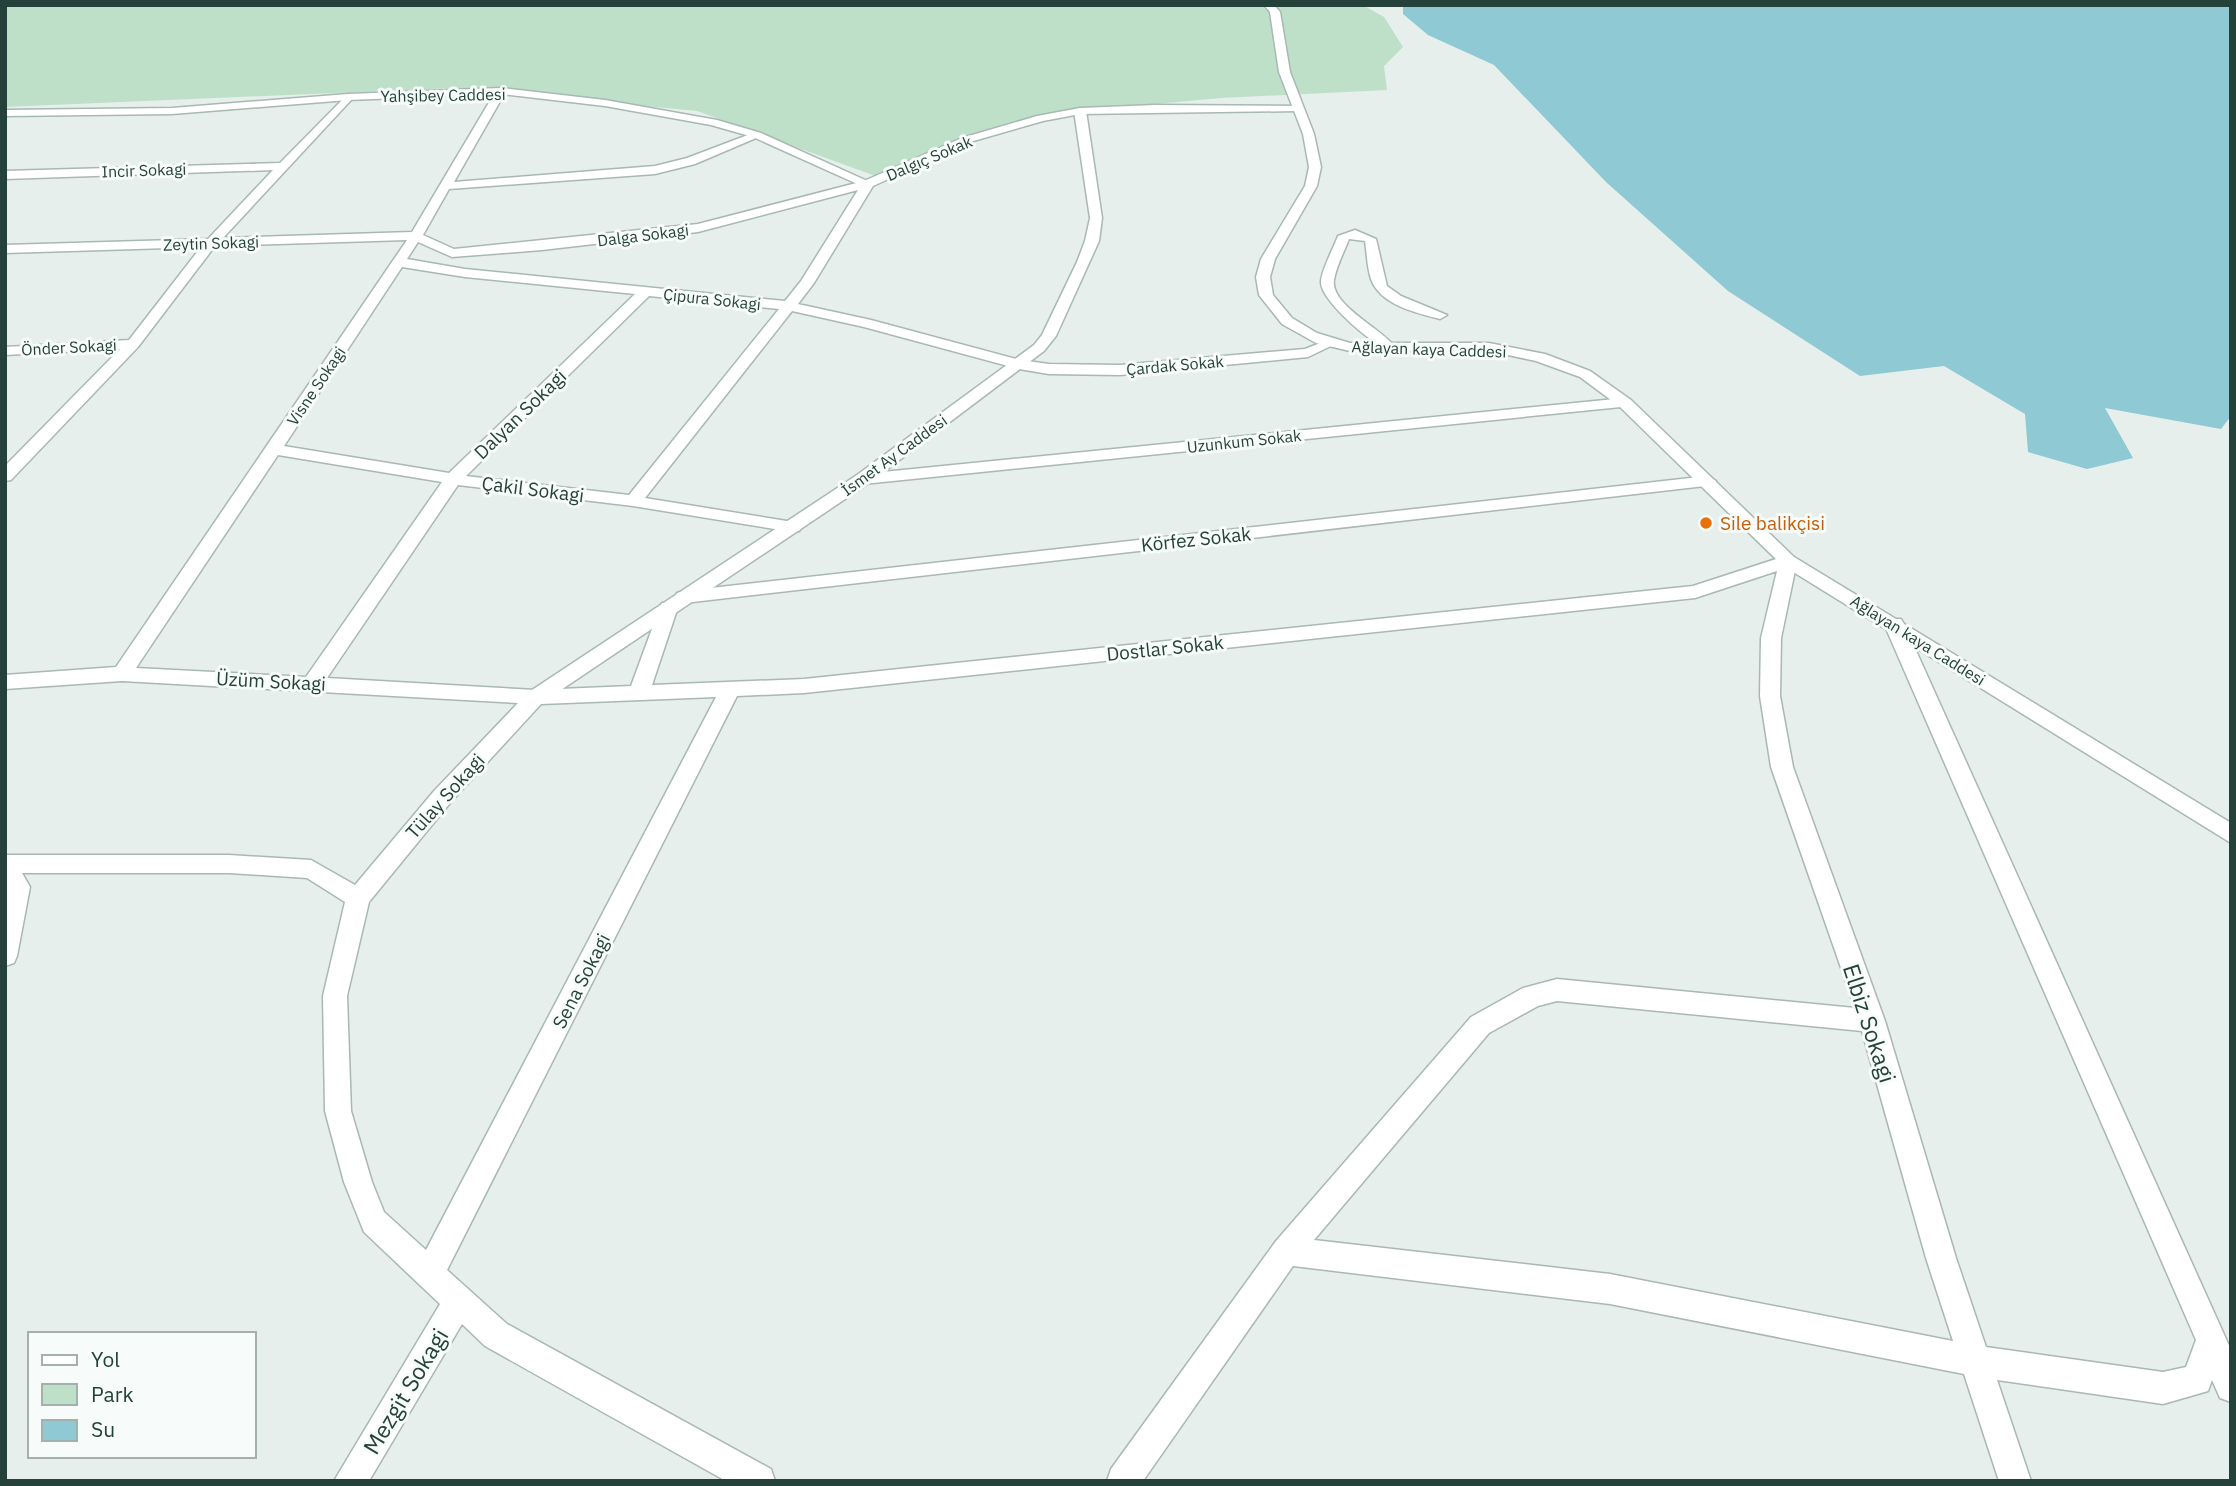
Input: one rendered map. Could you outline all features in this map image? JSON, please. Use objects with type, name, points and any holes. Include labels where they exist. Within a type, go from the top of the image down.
[{"type":"street","name":"Ağlayan kaya Caddesi","points":[[1269,5],[1275,12],[1286,78],[1314,153],[1315,169],[1311,184],[1266,263],[1261,279],[1268,300],[1285,320],[1328,344],[1489,347],[1516,351],[1585,374],[1625,402],[1788,561],[2231,834]]},
{"type":"street","name":"Yahşibey Caddesi","points":[[5,113],[172,111],[348,97],[501,91],[605,103],[686,117],[757,135],[868,184]]},
{"type":"street","name":"Visne Sokagi","points":[[122,674],[416,236],[501,91]]},
{"type":"street","points":[[5,476],[133,344],[211,243],[348,97]]},
{"type":"street","name":"Dalgıç Sokak","points":[[633,500],[807,283],[868,184],[988,132],[1080,111],[1193,106],[1298,108]]},
{"type":"street","name":"İsmet Ay Caddesi","points":[[536,697],[863,479],[1019,364],[1049,335],[1092,241],[1095,204],[1080,111]]},
{"type":"street","points":[[446,186],[666,168],[757,135]]},
{"type":"street","name":"Incir Sokagi","points":[[5,175],[283,166]]},
{"type":"street","name":"Dalga Sokagi","points":[[416,236],[452,253],[685,230],[868,184]]},
{"type":"street","name":"Zeytin Sokagi","points":[[5,249],[416,236]]},
{"type":"street","name":"Çipura Sokagi","points":[[399,262],[465,273],[789,306],[866,323],[1019,364]]},
{"type":"street","name":"Dalyan Sokagi","points":[[313,683],[453,479],[645,292]]},
{"type":"street","name":"Önder Sokagi","points":[[5,351],[133,344]]},
{"type":"street","name":"Çardak Sokak","points":[[1019,364],[1071,371],[1119,370],[1308,353],[1328,344]]},
{"type":"street","name":"Uzunkum Sokak","points":[[863,479],[1625,402]]},
{"type":"street","name":"Çakil Sokagi","points":[[274,449],[453,479],[633,500],[793,527]]},
{"type":"street","points":[[5,452],[29,450]]},
{"type":"street","name":"Körfez Sokak","points":[[677,602],[1708,481]]},
{"type":"street","name":"Dostlar Sokak","points":[[536,697],[804,685],[1695,592],[1788,561]]},
{"type":"street","name":"Elbiz Sokagi","points":[[1788,561],[1771,650],[1770,696],[1782,767],[1872,1021],[1941,1258],[2015,1481]]},
{"type":"street","points":[[639,692],[677,602]]},
{"type":"street","points":[[1894,624],[2231,1387]]},
{"type":"street","name":"Üzüm Sokagi","points":[[9,686],[122,674],[536,697]]},
{"type":"street","name":"Sena Sokagi","points":[[430,1273],[731,688]]},
{"type":"street","name":"Tülay Sokagi","points":[[358,898],[442,796],[536,697]]},
{"type":"street","points":[[5,956],[18,887],[5,864],[229,864],[312,869],[358,898],[335,996],[338,1111],[358,1182],[374,1222],[496,1335],[760,1481]]},
{"type":"street","points":[[1123,1481],[1286,1251],[1480,1025],[1532,996],[1557,990],[1872,1021]]},
{"type":"street","points":[[1286,1251],[1610,1289],[1975,1361],[2163,1388],[2197,1380],[2211,1340]]},
{"type":"street","name":"Mezgit Sokagi","points":[[350,1481],[459,1301]]},
{"type":"lane","points":[[1388,347],[1331,297],[1327,282],[1344,236],[1355,234],[1370,239],[1379,285],[1387,292],[1410,305],[1440,315]]},
{"type":"green space","points":[[5,5],[1363,5],[1384,17],[1403,47],[1384,66],[1387,90],[1221,98],[1080,111],[988,132],[881,178],[697,111],[453,88],[5,107]]},
{"type":"water","points":[[1403,5],[2231,5],[2231,416],[2221,429],[2105,408],[2133,458],[2087,469],[2028,452],[2025,414],[1944,366],[1860,376],[1728,291],[1606,182],[1494,65],[1428,35],[1403,14]]},
{"type":"place","name":"Sile balikçisi","points":[[1706,523]]}]
